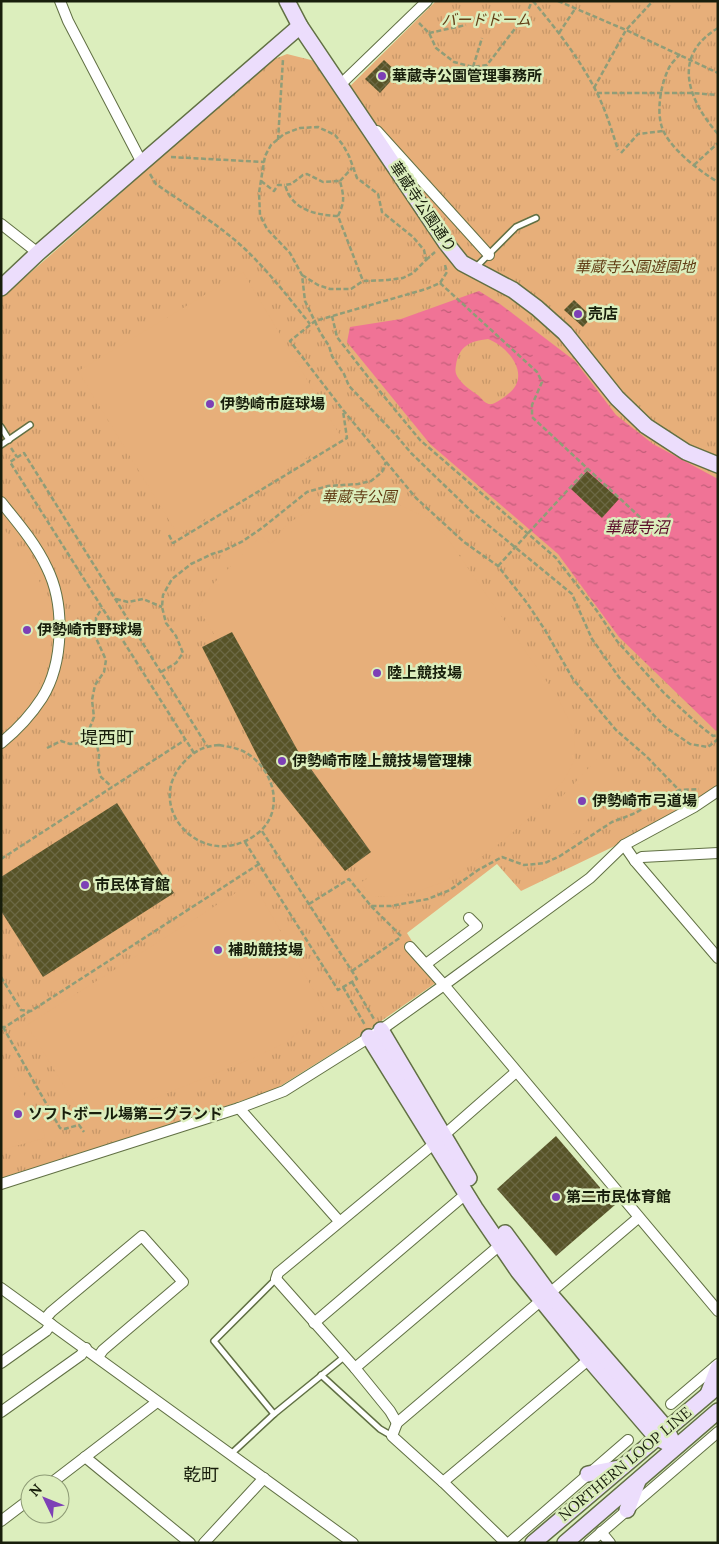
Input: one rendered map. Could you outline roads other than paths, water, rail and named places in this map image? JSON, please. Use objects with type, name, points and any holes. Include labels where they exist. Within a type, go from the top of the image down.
[{"type":"street","points":[[60,1],[144,166]]},
{"type":"street","points":[[341,84],[427,1]]},
{"type":"street","name":"華蔵寺公園通り","points":[[288,2],[300,26],[462,264],[514,290],[538,308],[565,333],[617,398],[646,426],[686,452],[718,465]]},
{"type":"street","points":[[1,288],[38,252],[144,166],[300,26]]},
{"type":"street","points":[[356,107],[488,255]]},
{"type":"street","points":[[1,224],[38,252]]},
{"type":"street","points":[[1,502],[34,545],[48,569],[57,596],[59,640],[55,667],[43,696],[20,728],[1,743]]},
{"type":"street","points":[[1,1184],[239,1108],[284,1091],[444,985],[590,878],[624,845],[694,807],[718,791]]},
{"type":"street","points":[[624,845],[635,861],[718,958]]},
{"type":"street","points":[[635,861],[642,857],[718,853]]},
{"type":"street","points":[[426,964],[477,926],[469,918]]},
{"type":"street","points":[[410,947],[718,1311]]},
{"type":"street","points":[[374,1030],[439,1140],[467,1193],[518,1271],[545,1297],[675,1447]]},
{"type":"street","points":[[397,1423],[390,1411],[355,1368],[276,1279],[278,1273],[439,1140],[516,1072]]},
{"type":"street","points":[[239,1108],[339,1221]]},
{"type":"street","points":[[439,1140],[509,1240],[545,1297]]},
{"type":"street","points":[[314,1323],[467,1193]]},
{"type":"street","points":[[628,1440],[507,1543],[392,1436],[397,1423],[638,1218]]},
{"type":"street","points":[[1,1363],[46,1331],[51,1312],[142,1236],[183,1282],[98,1356]]},
{"type":"street","points":[[355,1368],[500,1245]]},
{"type":"street","points":[[1,1288],[98,1356],[157,1402],[353,1543]]},
{"type":"street","points":[[1,1412],[81,1355],[86,1348]]},
{"type":"street","points":[[443,1482],[594,1355]]},
{"type":"street","points":[[671,1404],[718,1364]]},
{"type":"street","points":[[713,1390],[718,1368]]},
{"type":"street","name":"NORTHERN LOOP LINE","points":[[533,1543],[713,1390]]},
{"type":"street","points":[[63,1474],[157,1402]]},
{"type":"street","name":"NORTHERN LOOP LINE","points":[[565,1543],[718,1411]]},
{"type":"street","points":[[589,1543],[718,1432]]},
{"type":"street","points":[[85,1458],[190,1543]]},
{"type":"street","points":[[588,1474],[620,1468]]},
{"type":"street","points":[[204,1543],[264,1478]]},
{"type":"street","points":[[627,1510],[638,1480]]},
{"type":"street","points":[[1,1521],[20,1507]]},
{"type":"street","points":[[601,1532],[610,1543]]},
{"type":"lane","points":[[474,270],[516,227],[536,218]]},
{"type":"lane","points":[[1,445],[30,425]]},
{"type":"lane","points":[[1,427],[9,440]]},
{"type":"lane","points":[[274,1414],[214,1342],[276,1279]]},
{"type":"lane","points":[[231,1454],[274,1414],[344,1357]]},
{"type":"lane","points":[[321,1375],[380,1429],[392,1436]]},
{"type":"water","name":"華蔵寺沼","points":[[479,291],[500,304],[575,361],[616,415],[653,444],[718,479],[718,729],[716,731],[619,637],[558,554],[430,444],[347,342],[350,327],[401,319]],"holes":[[[488,339],[510,355],[515,363],[518,379],[515,387],[507,395],[492,404],[488,404],[463,384],[455,369],[457,359],[466,346],[476,341]]]},
{"type":"place","name":"華蔵寺公園管理事務所","points":[[382,76]]},
{"type":"place","name":"売店","points":[[578,314]]},
{"type":"place","name":"伊勢崎市庭球場","points":[[210,404]]},
{"type":"place","name":"伊勢崎市野球場","points":[[27,630]]},
{"type":"place","name":"陸上競技場","points":[[377,673]]},
{"type":"place","name":"伊勢崎市陸上競技場管理棟","points":[[282,761]]},
{"type":"place","name":"伊勢崎市弓道場","points":[[582,801]]},
{"type":"place","name":"市民体育館","points":[[85,885]]},
{"type":"place","name":"補助競技場","points":[[218,950]]},
{"type":"place","name":"ソフトボール場第二グランド","points":[[18,1114]]},
{"type":"place","name":"第二市民体育館","points":[[556,1197]]},
{"type":"district","name":"堤西町","points":[[107,738]]},
{"type":"district","name":"乾町","points":[[201,1475]]},
{"type":"park label","name":"バードドーム","points":[[486,20]]},
{"type":"park label","name":"華蔵寺公園遊園地","points":[[635,267]]},
{"type":"park label","name":"華蔵寺公園","points":[[359,497]]}]
